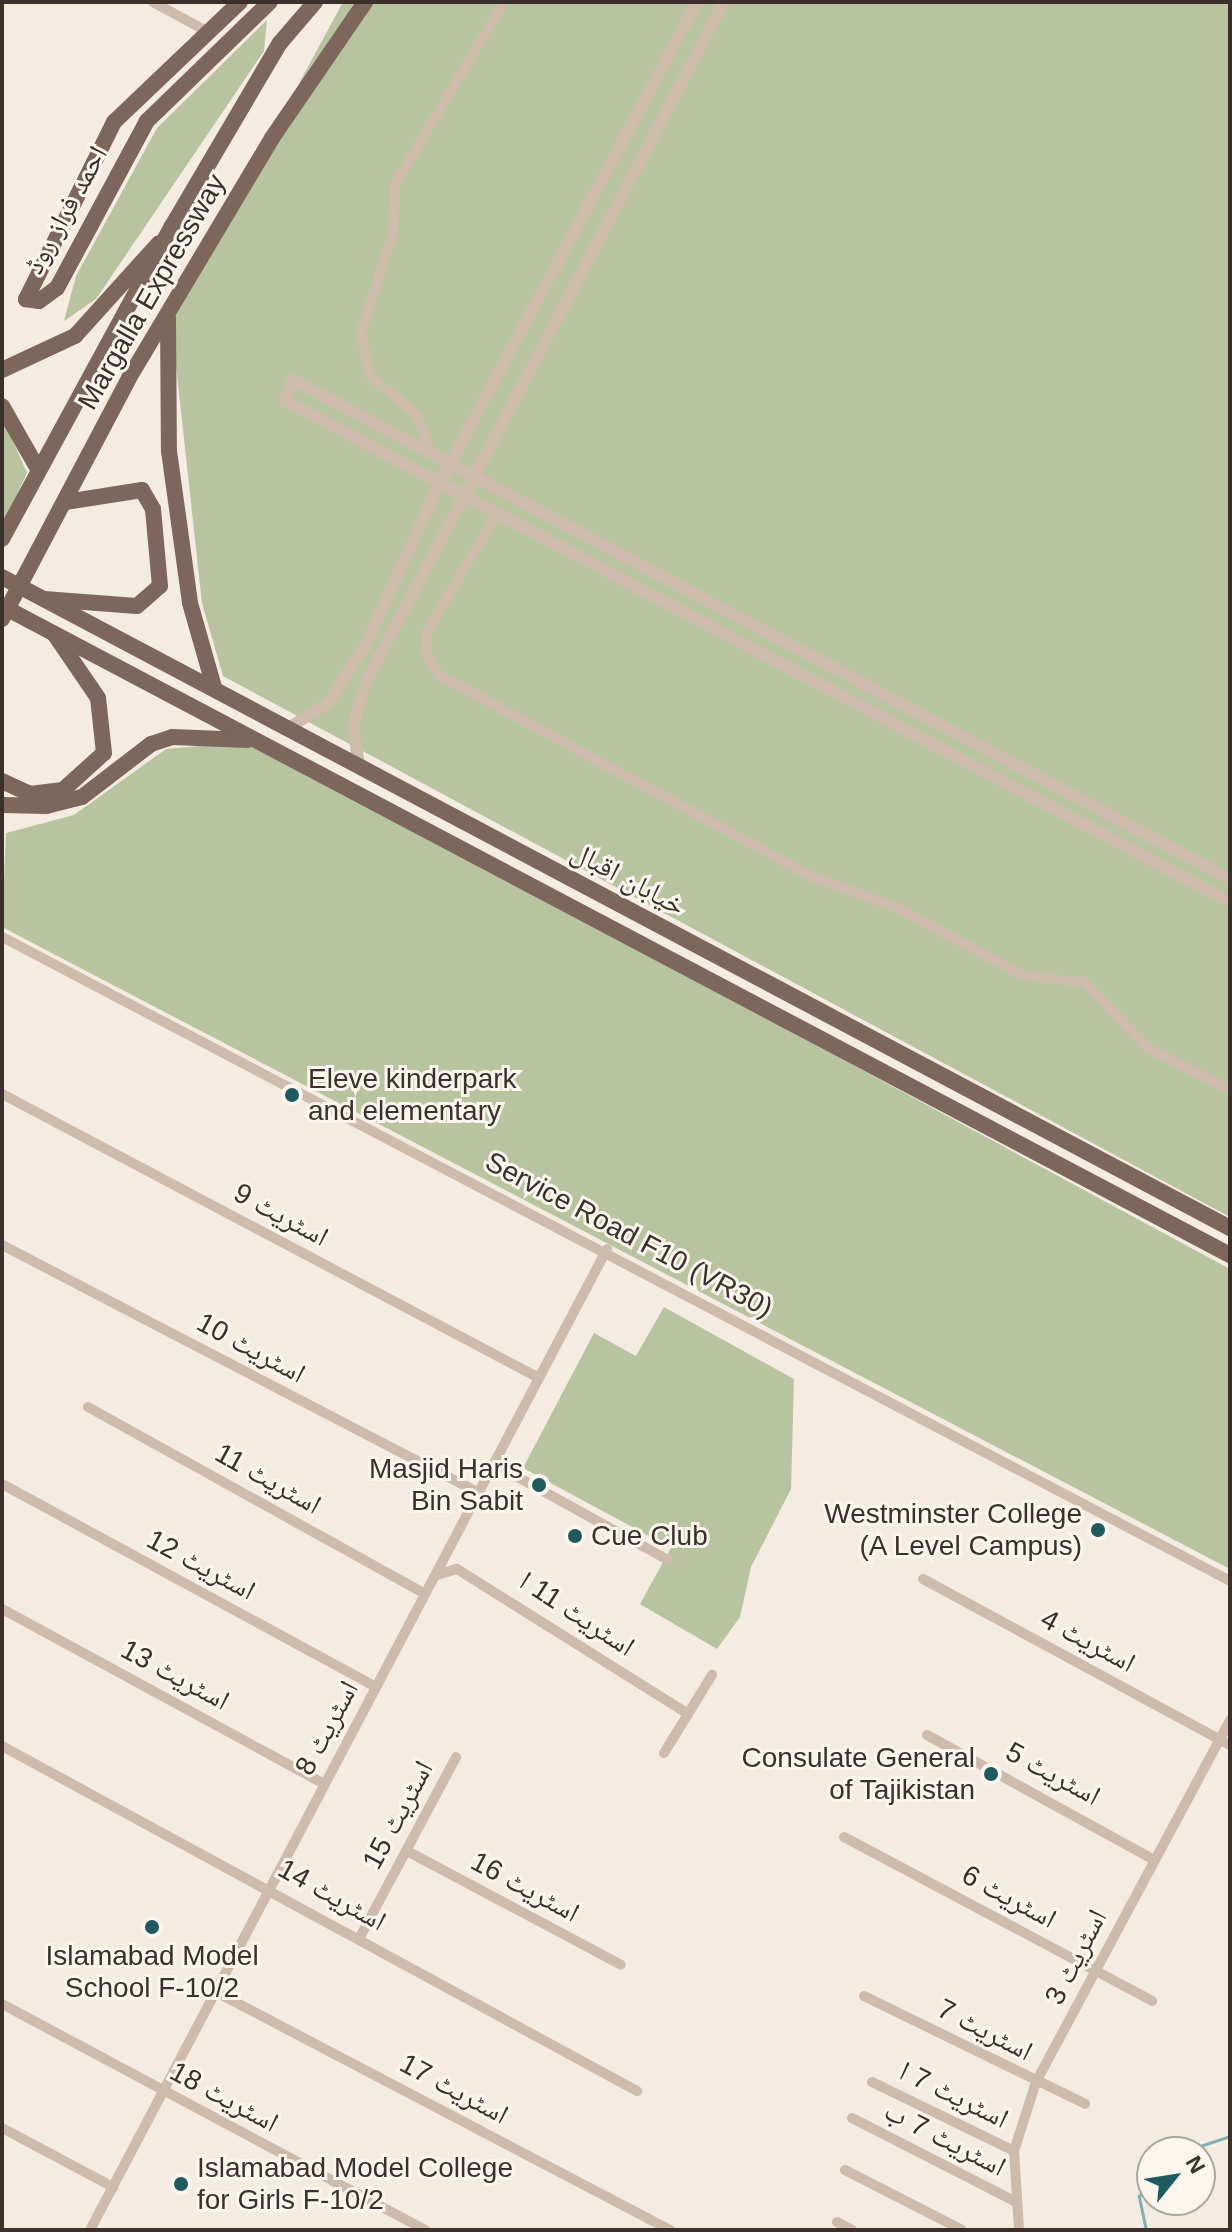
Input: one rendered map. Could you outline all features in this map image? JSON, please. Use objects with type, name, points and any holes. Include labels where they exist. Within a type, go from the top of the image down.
[{"type":"main road","name":"احمد فراز روڈ","points":[[240,2],[114,122],[26,299],[39,301],[57,288],[147,121],[270,2]]},
{"type":"main road","name":"Margalla Expressway","points":[[2,539],[165,238],[280,43],[315,2]]},
{"type":"main road","name":"Margalla Expressway","points":[[2,619],[168,316],[272,138],[365,2]]},
{"type":"main road","points":[[2,370],[75,336],[165,238]]},
{"type":"main road","points":[[168,316],[169,451],[190,603],[214,687]]},
{"type":"main road","points":[[2,406],[38,469]]},
{"type":"main road","points":[[42,599],[137,606],[160,586],[153,509],[142,490],[65,502]]},
{"type":"main road","name":"خیابان اقبال","points":[[2,577],[1230,1228]]},
{"type":"main road","name":"خیابان اقبال","points":[[2,606],[1230,1255]]},
{"type":"main road","points":[[2,781],[30,794],[63,790],[104,753],[98,698],[52,632]]},
{"type":"main road","points":[[2,805],[46,806],[82,797],[151,744],[172,737],[254,741]]},
{"type":"street","points":[[153,2],[208,32]]},
{"type":"street","points":[[430,451],[418,416],[370,376],[361,333],[393,232],[395,184],[504,2]]},
{"type":"street","points":[[287,729],[338,692],[439,484],[697,2]]},
{"type":"street","points":[[359,765],[357,703],[724,2]]},
{"type":"street","points":[[1230,879],[477,475],[293,380],[284,400],[1230,902]]},
{"type":"street","points":[[496,515],[423,642],[439,675],[815,878],[896,907],[1024,976],[1084,982],[1148,1048],[1230,1090]]},
{"type":"street","name":"Service Road F10 (VR30)","points":[[2,937],[607,1249],[1230,1581]]},
{"type":"street","name":"اسٹریٹ 9","points":[[2,1094],[539,1378]]},
{"type":"street","name":"اسٹریٹ 10","points":[[2,1245],[479,1493]]},
{"type":"street","name":"اسٹریٹ 8","points":[[90,2230],[607,1249]]},
{"type":"street","name":"اسٹریٹ 11","points":[[88,1407],[425,1594]]},
{"type":"street","points":[[494,1464],[668,1560]]},
{"type":"street","name":"اسٹریٹ 12","points":[[4,1485],[376,1687]]},
{"type":"street","name":"اسٹریٹ 11 ا","points":[[436,1575],[457,1569],[688,1714]]},
{"type":"street","name":"اسٹریٹ 4","points":[[923,1579],[1225,1742]]},
{"type":"street","name":"اسٹریٹ 13","points":[[2,1609],[324,1784]]},
{"type":"street","points":[[664,1753],[712,1675]]},
{"type":"street","name":"اسٹریٹ 3","points":[[1019,2230],[1014,2151],[1036,2082],[1153,1859],[1225,1742],[1230,1720]]},
{"type":"street","name":"اسٹریٹ 5","points":[[927,1735],[1153,1859]]},
{"type":"street","name":"اسٹریٹ 14","points":[[2,1746],[360,1937],[637,2091]]},
{"type":"street","name":"اسٹریٹ 15","points":[[360,1937],[456,1757]]},
{"type":"street","name":"اسٹریٹ 6","points":[[844,1837],[1152,2001]]},
{"type":"street","name":"اسٹریٹ 16","points":[[407,1851],[621,1965]]},
{"type":"street","name":"اسٹریٹ 17","points":[[216,1992],[670,2230]]},
{"type":"street","name":"اسٹریٹ 7","points":[[864,1996],[1085,2104]]},
{"type":"street","name":"اسٹریٹ 18","points":[[2,2004],[425,2230]]},
{"type":"street","name":"اسٹریٹ 7 ا","points":[[872,2082],[1014,2151]]},
{"type":"street","name":"اسٹریٹ 7 ب","points":[[852,2118],[1016,2202]]},
{"type":"street","points":[[2,2128],[113,2187]]},
{"type":"street","points":[[845,2170],[962,2230]]},
{"type":"street","points":[[837,2222],[852,2230]]},
{"type":"green space","points":[[343,2],[1230,2],[1230,1217],[223,676],[202,603],[171,320]]},
{"type":"green space","points":[[267,20],[264,51],[96,299],[64,321],[76,276],[157,128]]},
{"type":"green space","points":[[2,416],[27,473],[2,527]]},
{"type":"green space","points":[[254,741],[1230,1269],[1230,1569],[2,927],[6,833],[74,815],[166,749]]},
{"type":"green space","points":[[664,1307],[794,1379],[791,1489],[751,1567],[740,1617],[717,1649],[640,1604],[671,1548],[523,1468],[594,1333],[636,1356]]},
{"type":"waterway","points":[[1216,2141],[1230,2136]]},
{"type":"waterway","points":[[1143,2216],[1146,2230]]},
{"type":"place","name":"Eleve kinderpark and elementary","points":[[292,1095]]},
{"type":"place","name":"Masjid Haris Bin Sabit","points":[[539,1485]]},
{"type":"place","name":"Westminster College (A Level Campus)","points":[[1098,1530]]},
{"type":"place","name":"Cue Club","points":[[575,1536]]},
{"type":"place","name":"Consulate General of Tajikistan","points":[[991,1774]]},
{"type":"place","name":"Islamabad Model School F-10/2","points":[[152,1927]]},
{"type":"place","name":"Islamabad Model College for Girls F-10/2","points":[[181,2184]]}]
